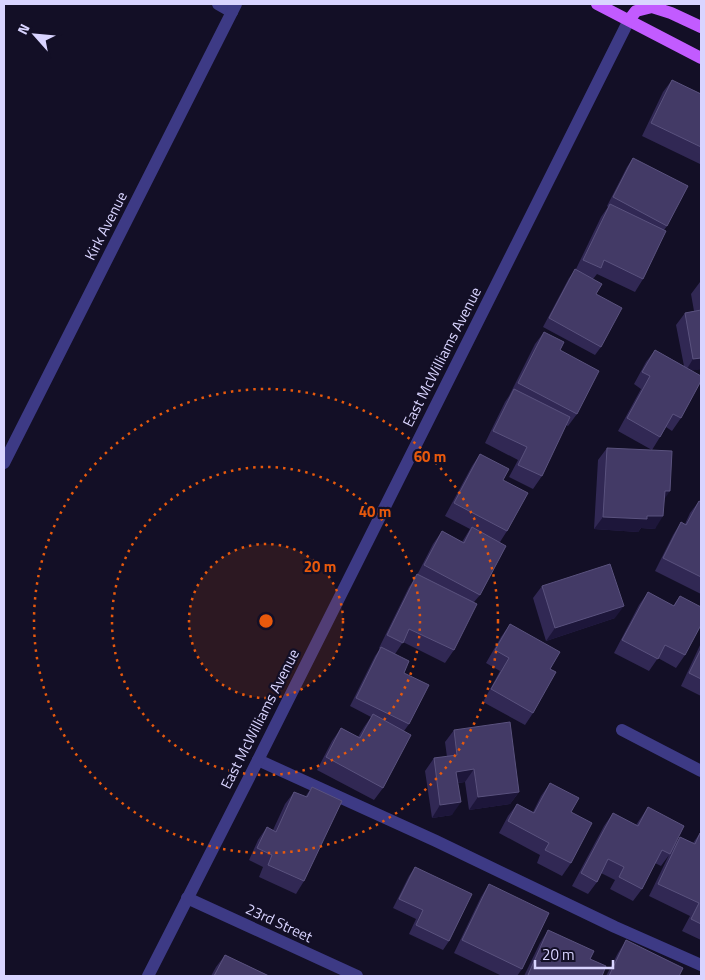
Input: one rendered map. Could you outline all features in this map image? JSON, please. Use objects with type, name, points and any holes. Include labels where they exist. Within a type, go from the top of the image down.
[{"type":"main road","points":[[597,4],[701,58]]},
{"type":"main road","points":[[629,20],[636,11],[652,8],[671,13],[701,27]]},
{"type":"street","points":[[218,4],[234,8]]},
{"type":"street","name":"Kirk Avenue","points":[[4,463],[234,8]]},
{"type":"street","name":"East McWilliams Avenue","points":[[148,976],[629,20]]},
{"type":"street","points":[[622,730],[701,771]]},
{"type":"street","points":[[258,760],[436,841],[701,966]]},
{"type":"street","name":"23rd Street","points":[[188,898],[357,976]]},
{"type":"building","points":[[672,80],[701,94],[701,147],[651,123]]},
{"type":"building","points":[[633,158],[688,186],[667,226],[613,197]]},
{"type":"building","points":[[610,204],[666,231],[643,279],[604,260],[601,268],[583,260]]},
{"type":"building","points":[[575,269],[602,284],[596,294],[622,308],[601,347],[549,318]]},
{"type":"building","points":[[701,310],[701,358],[693,359],[685,313]]},
{"type":"building","points":[[544,332],[564,342],[560,350],[599,371],[577,414],[518,383]]},
{"type":"building","points":[[655,350],[701,376],[701,381],[681,418],[673,414],[660,437],[627,418],[650,376],[642,372]]},
{"type":"building","points":[[514,389],[570,417],[542,476],[518,465],[527,447],[493,431]]},
{"type":"building","points":[[607,448],[672,451],[670,491],[665,491],[663,516],[647,516],[647,519],[603,517]]},
{"type":"building","points":[[480,454],[509,469],[503,480],[528,493],[507,531],[454,503]]},
{"type":"building","points":[[699,501],[701,502],[701,577],[663,558],[681,522],[686,525]]},
{"type":"building","points":[[472,527],[506,546],[480,595],[424,565],[442,531],[464,543]]},
{"type":"building","points":[[610,564],[624,606],[555,628],[542,586]]},
{"type":"building","points":[[417,574],[477,604],[454,650],[409,629],[403,643],[387,635]]},
{"type":"building","points":[[648,592],[674,606],[680,596],[701,607],[701,625],[685,655],[665,645],[658,659],[622,640]]},
{"type":"building","points":[[510,624],[560,652],[550,669],[556,672],[533,713],[491,689],[509,658],[495,650]]},
{"type":"building","points":[[381,647],[409,661],[404,673],[429,685],[409,724],[356,698]]},
{"type":"building","points":[[701,649],[701,679],[689,673]]},
{"type":"building","points":[[373,714],[411,735],[383,788],[326,757],[341,728],[360,738]]},
{"type":"building","points":[[510,722],[519,792],[478,797],[474,769],[456,772],[461,802],[440,805],[434,758],[457,755],[454,730]]},
{"type":"building","points":[[550,783],[579,798],[571,812],[592,823],[571,863],[545,850],[549,843],[508,821],[517,804],[534,813]]},
{"type":"building","points":[[312,787],[342,801],[304,881],[268,865],[272,855],[257,848],[267,827],[276,832],[294,792],[307,797]]},
{"type":"building","points":[[648,807],[684,826],[670,854],[662,850],[642,889],[619,877],[624,867],[608,859],[597,882],[581,873],[613,813],[638,826]]},
{"type":"building","points":[[700,833],[701,924],[691,919],[699,903],[658,884],[680,837],[695,844]]},
{"type":"building","points":[[415,867],[472,894],[449,941],[416,925],[423,910],[399,899]]},
{"type":"building","points":[[489,884],[549,913],[522,969],[462,940]]},
{"type":"building","points":[[548,930],[594,951],[590,959],[606,966],[602,976],[528,975]]},
{"type":"building","points":[[626,940],[683,968],[679,976],[609,976]]},
{"type":"building","points":[[225,955],[269,976],[214,976]]}]
